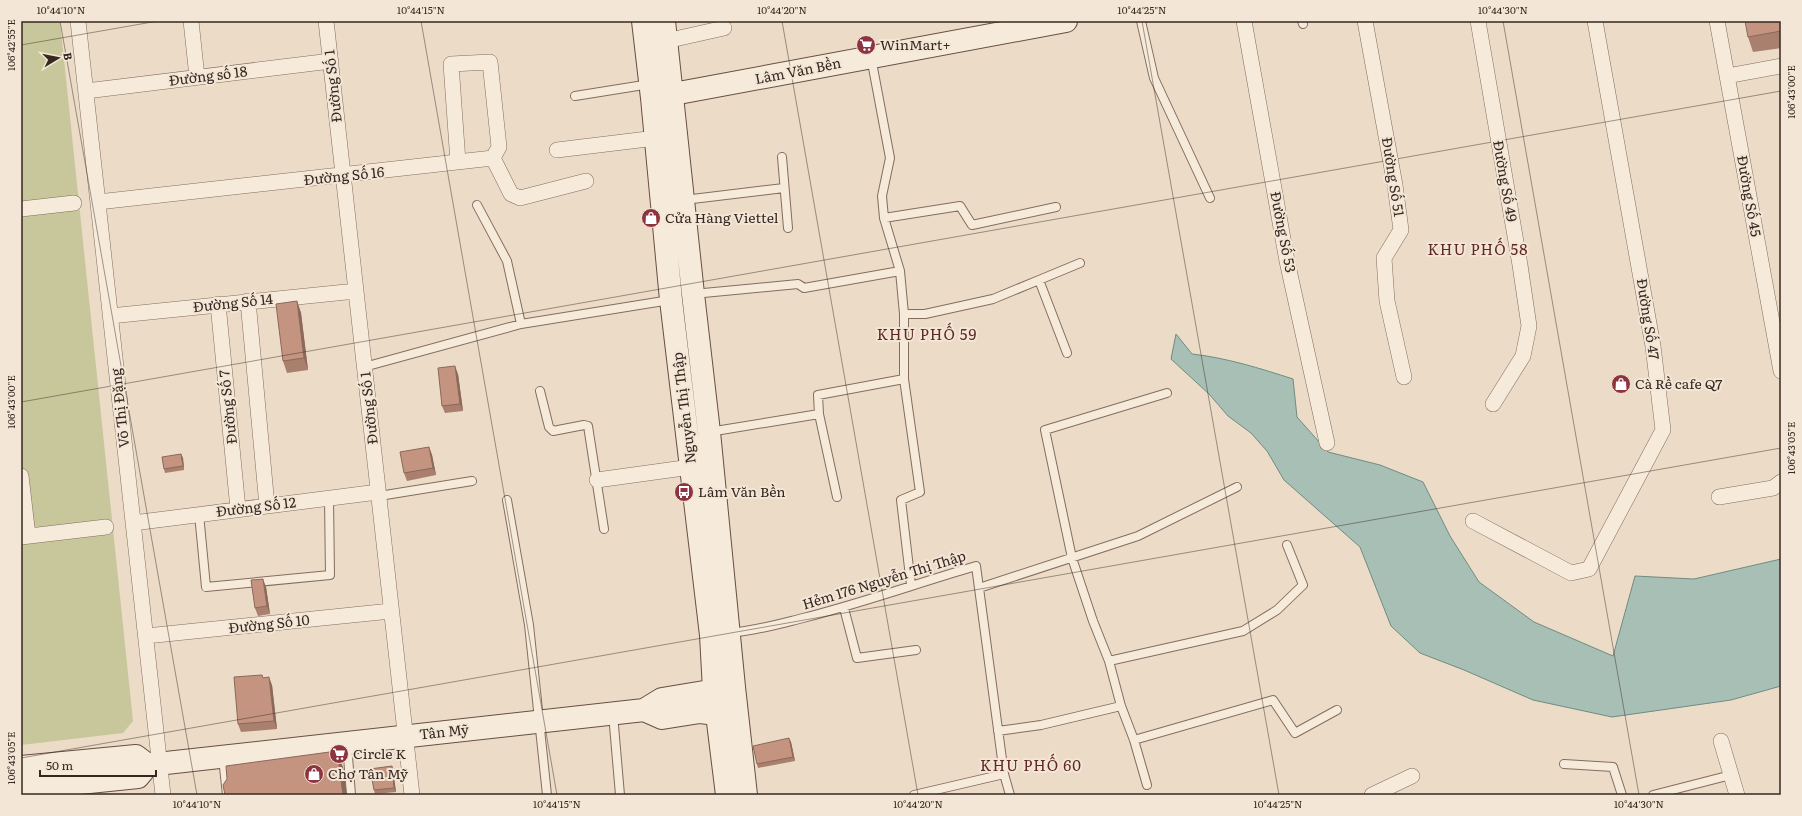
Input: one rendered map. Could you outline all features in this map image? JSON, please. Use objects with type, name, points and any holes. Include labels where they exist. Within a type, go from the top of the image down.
[{"type":"main road","name":"Nguyễn Thị Thập","points":[[643,21],[658,92],[684,200],[709,432],[724,688],[727,713],[746,795]]},
{"type":"main road","name":"Lâm Văn Bền","points":[[658,92],[871,57],[1061,21]]},
{"type":"main road","name":"Nguyễn Thị Thập","points":[[665,31],[658,92],[656,138],[671,300],[691,467],[720,634]]},
{"type":"main road","name":"Tân Mỹ","points":[[154,764],[347,744],[644,710],[662,699],[724,688]]},
{"type":"main road","name":"Tân Mỹ","points":[[644,710],[662,718],[700,712],[727,713]]},
{"type":"main road","name":"Nguyễn Thị Thập","points":[[727,713],[727,795]]},
{"type":"main road","points":[[21,768],[136,756],[154,764],[138,777],[21,790]]},
{"type":"street","name":"Võ Thị Đặng","points":[[78,21],[146,636],[154,764],[163,795]]},
{"type":"street","points":[[191,21],[197,77]]},
{"type":"street","name":"Đường Số 1","points":[[326,21],[412,795]]},
{"type":"street","name":"Đường Số 53","points":[[1244,21],[1287,261],[1326,443]]},
{"type":"street","name":"Đường Số 51","points":[[1365,21],[1395,185],[1401,230],[1384,258],[1387,301],[1404,377]]},
{"type":"street","name":"Đường Số 49","points":[[1478,21],[1529,326],[1523,356],[1493,404]]},
{"type":"street","name":"Đường Số 47","points":[[1473,522],[1571,573],[1590,569],[1663,430],[1653,346],[1595,21]]},
{"type":"street","name":"Đường Số 45","points":[[1717,21],[1781,371]]},
{"type":"street","points":[[665,31],[724,28]]},
{"type":"street","name":"Đường số 18","points":[[86,91],[331,61]]},
{"type":"street","points":[[458,162],[451,64],[490,62],[499,147],[493,158],[511,194],[520,198],[586,181]]},
{"type":"street","points":[[1727,76],[1781,66]]},
{"type":"street","points":[[557,150],[656,138]]},
{"type":"street","name":"Đường Số 16","points":[[98,202],[343,176],[493,158]]},
{"type":"street","points":[[21,209],[74,203]]},
{"type":"street","name":"Đường Số 14","points":[[110,316],[356,291]]},
{"type":"street","points":[[248,301],[267,506]]},
{"type":"street","name":"Đường Số 7","points":[[218,304],[238,510]]},
{"type":"street","points":[[597,480],[691,467]]},
{"type":"street","points":[[21,476],[24,536],[106,527]]},
{"type":"street","points":[[1719,497],[1773,488],[1781,482]]},
{"type":"street","name":"Đường Số 12","points":[[133,523],[329,498],[378,494]]},
{"type":"street","name":"Đường Số 10","points":[[146,636],[391,611]]},
{"type":"street","points":[[1721,741],[1737,795]]},
{"type":"street","points":[[1372,795],[1412,776]]},
{"type":"lane","points":[[1141,21],[1154,78],[1210,198]]},
{"type":"lane","points":[[871,57],[890,158],[882,196],[884,218],[900,271],[904,314],[904,379],[920,492],[901,500],[911,585]]},
{"type":"lane","points":[[575,96],[658,92]]},
{"type":"lane","points":[[782,157],[788,228]]},
{"type":"lane","points":[[684,200],[784,188]]},
{"type":"lane","points":[[477,205],[507,261],[521,324]]},
{"type":"lane","points":[[884,218],[960,206],[972,225],[1056,207]]},
{"type":"lane","points":[[904,314],[925,314],[993,299],[1080,263]]},
{"type":"lane","points":[[693,294],[798,284],[804,288],[900,271]]},
{"type":"lane","points":[[1039,280],[1067,353]]},
{"type":"lane","points":[[364,367],[521,324],[671,300]]},
{"type":"lane","points":[[838,497],[819,414],[818,394],[904,379]]},
{"type":"lane","points":[[540,390],[549,427],[553,431],[584,425],[588,426],[604,529]]},
{"type":"lane","points":[[1147,785],[1134,740],[1121,706],[1109,661],[1093,621],[1072,558],[1045,430],[1167,393]]},
{"type":"lane","points":[[709,432],[819,414]]},
{"type":"lane","points":[[378,494],[472,481]]},
{"type":"lane","points":[[1010,795],[1004,774],[979,588],[1138,536],[1238,487]]},
{"type":"lane","points":[[199,514],[206,587],[330,575],[329,498]]},
{"type":"lane","points":[[507,500],[529,625],[547,795]]},
{"type":"lane","points":[[1109,661],[1243,631],[1277,610],[1303,585],[1287,545]]},
{"type":"lane","name":"Hẻm 176 Nguyễn Thị Thập","points":[[720,634],[750,632],[844,608],[911,585],[976,566],[979,588]]},
{"type":"lane","points":[[844,608],[857,658],[916,650]]},
{"type":"lane","points":[[1134,740],[1273,700],[1295,733],[1337,710]]},
{"type":"lane","points":[[998,731],[1041,725],[1121,706]]},
{"type":"lane","points":[[613,713],[620,795]]},
{"type":"lane","points":[[347,744],[352,795]]},
{"type":"lane","points":[[223,757],[228,795]]},
{"type":"lane","points":[[1564,764],[1613,767],[1622,795]]},
{"type":"lane","points":[[914,795],[1004,774]]},
{"type":"lane","points":[[1653,795],[1731,775]]},
{"type":"green space","points":[[21,21],[60,21],[133,721],[123,733],[21,745]]},
{"type":"shaded area","points":[[1176,334],[1192,354],[1255,367],[1293,379],[1297,417],[1328,452],[1380,465],[1423,482],[1450,536],[1479,582],[1534,622],[1613,656],[1635,576],[1694,579],[1781,559],[1781,686],[1731,700],[1612,717],[1533,700],[1464,670],[1420,653],[1391,626],[1360,547],[1284,480],[1267,451],[1251,433],[1228,416],[1209,394],[1171,359]]},
{"type":"building","points":[[1745,21],[1781,21],[1781,31],[1748,37]]},
{"type":"building","points":[[297,301],[304,358],[283,361],[276,304]]},
{"type":"building","points":[[455,366],[460,404],[442,406],[438,368]]},
{"type":"building","points":[[429,447],[433,468],[404,473],[400,452]]},
{"type":"building","points":[[181,454],[183,466],[164,469],[162,457]]},
{"type":"building","points":[[263,579],[267,606],[255,608],[251,580]]},
{"type":"building","points":[[262,675],[263,678],[269,677],[274,721],[238,724],[234,677]]},
{"type":"building","points":[[789,738],[793,757],[757,764],[753,746]]},
{"type":"building","points":[[337,751],[343,795],[225,795],[223,785],[227,779],[226,766]]},
{"type":"building","points":[[392,766],[394,788],[374,790],[370,769]]},
{"type":"place","name":"WinMart+","points":[[866,45]]},
{"type":"place","name":"Cửa Hàng Viettel","points":[[651,218]]},
{"type":"place","name":"Cà Rề cafe Q7","points":[[1621,384]]},
{"type":"place","name":"Lâm Văn Bền","points":[[684,492]]},
{"type":"place","name":"Circle K","points":[[339,754]]},
{"type":"place","name":"Chợ Tân Mỹ","points":[[314,774]]},
{"type":"district","name":"KHU PHỐ 58","points":[[1478,250]]},
{"type":"district","name":"KHU PHỐ 59","points":[[927,335]]},
{"type":"district","name":"KHU PHỐ 60","points":[[1031,766]]}]
